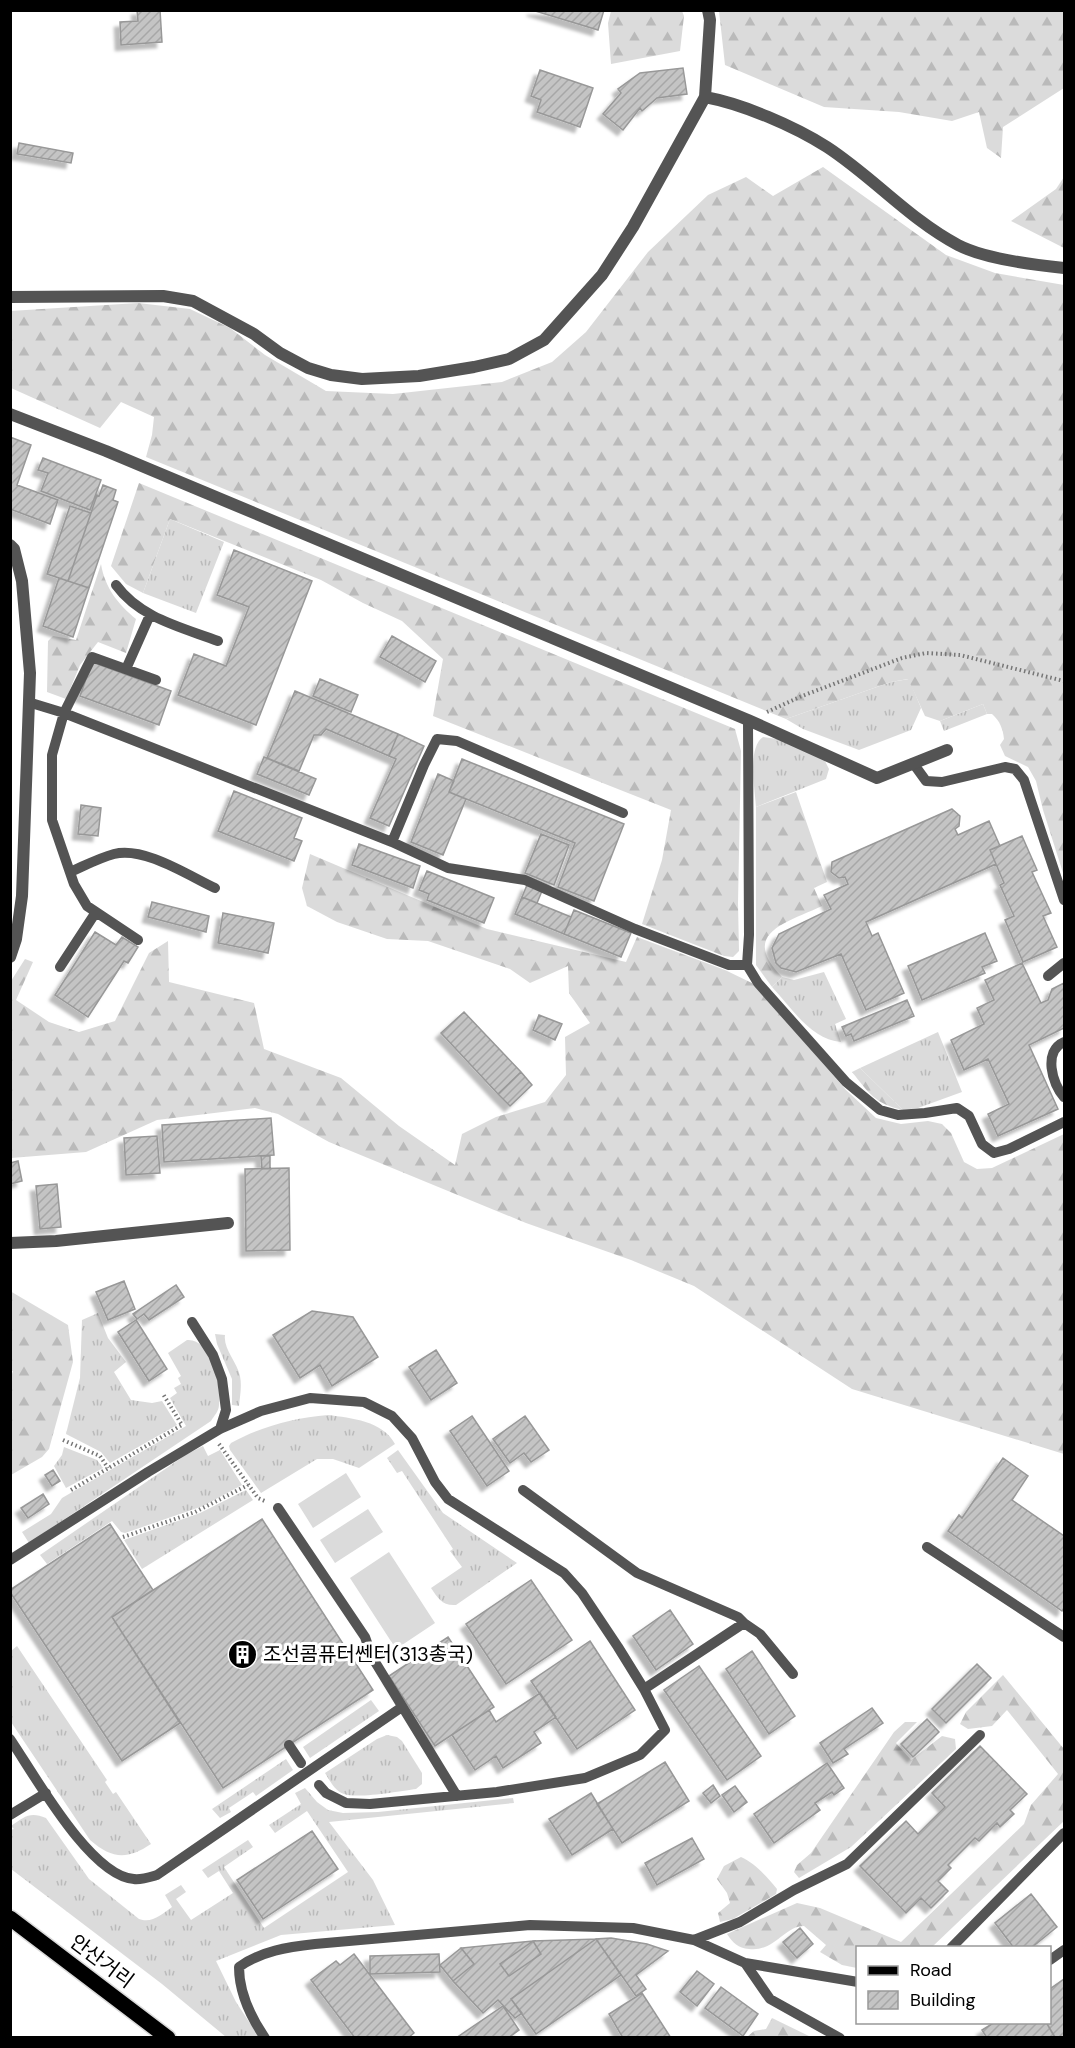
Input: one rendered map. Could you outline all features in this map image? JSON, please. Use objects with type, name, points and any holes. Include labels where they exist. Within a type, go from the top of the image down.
[{"type":"main road","name":"안산거리","points":[[10,1918],[168,2037]]},
{"type":"street","points":[[10,297],[163,296],[193,301],[254,334],[280,353],[308,368],[331,375],[362,380],[419,376],[509,359],[544,340],[602,275],[633,227],[705,97],[710,20],[708,10]]},
{"type":"street","points":[[705,97],[726,101],[785,125],[828,147],[926,226],[960,246],[1032,264],[1065,268]]},
{"type":"street","points":[[10,414],[106,451],[748,720],[877,778],[947,750]]},
{"type":"street","points":[[10,545],[14,549],[22,581],[30,673],[22,896],[16,939],[10,957]]},
{"type":"street","points":[[10,1243],[56,1241],[228,1223]]},
{"type":"lane","points":[[116,585],[126,598],[150,615],[218,641]]},
{"type":"lane","points":[[126,669],[150,615]]},
{"type":"lane","points":[[138,940],[87,906],[70,872],[52,820],[52,755],[64,712],[92,657],[156,680]]},
{"type":"lane","points":[[28,702],[64,712],[392,842],[448,868],[525,880],[636,929],[729,965],[747,965]]},
{"type":"lane","points":[[748,720],[749,934],[747,965],[758,983],[846,1082],[880,1110],[898,1114],[957,1108],[969,1116],[982,1144],[994,1153],[1009,1149],[1065,1122]]},
{"type":"lane","points":[[392,842],[437,739],[457,741],[623,813]]},
{"type":"lane","points":[[913,763],[926,781],[942,782],[1005,767],[1015,769],[1024,780],[1065,900]]},
{"type":"lane","points":[[70,872],[114,854],[129,852],[150,857],[216,888]]},
{"type":"lane","points":[[60,967],[96,912]]},
{"type":"lane","points":[[1048,976],[1065,963]]},
{"type":"lane","points":[[1065,1042],[1060,1044],[1056,1050],[1052,1069],[1055,1083],[1065,1097]]},
{"type":"lane","points":[[192,1322],[213,1355],[222,1379],[226,1410],[216,1431]]},
{"type":"lane","points":[[10,1560],[216,1431],[261,1411],[310,1398],[364,1402],[392,1416],[412,1438],[435,1482],[448,1499],[564,1573],[594,1611],[644,1689],[666,1730],[640,1755],[585,1778],[497,1792],[346,1803],[326,1793],[319,1785]]},
{"type":"lane","points":[[523,1490],[637,1572],[738,1617],[760,1634],[793,1674]]},
{"type":"lane","points":[[278,1508],[364,1637],[372,1657],[457,1796]]},
{"type":"lane","points":[[927,1547],[1065,1637]]},
{"type":"lane","points":[[644,1689],[744,1623]]},
{"type":"lane","points":[[10,1739],[84,1847],[116,1874],[134,1879],[157,1875],[402,1707]]},
{"type":"lane","points":[[694,1940],[740,1922],[794,1890],[847,1864],[980,1735]]},
{"type":"lane","points":[[289,1745],[301,1763]]},
{"type":"lane","points":[[10,1815],[46,1793]]},
{"type":"lane","points":[[952,1946],[1065,1833]]},
{"type":"lane","points":[[265,2037],[254,2023],[239,1985],[239,1967],[250,1958],[285,1948],[530,1925],[633,1928],[694,1940],[745,1963],[856,1982]]},
{"type":"lane","points":[[1051,1959],[1065,1950]]},
{"type":"lane","points":[[745,1963],[770,1999],[840,2037]]},
{"type":"path","points":[[748,720],[802,696],[902,658],[926,653],[960,655],[1065,681]]},
{"type":"path","points":[[71,1490],[182,1425],[163,1394]]},
{"type":"path","points":[[216,1431],[258,1498],[278,1508]]},
{"type":"path","points":[[63,1440],[100,1456],[108,1468]]},
{"type":"path","points":[[123,1537],[195,1512],[248,1485]]},
{"type":"green space","points":[[611,11],[682,11],[684,16],[680,51],[611,64],[608,23]]},
{"type":"green space","points":[[719,11],[1064,11],[1064,88],[1003,127],[1001,158],[987,148],[979,112],[952,121],[899,112],[824,107],[725,65]]},
{"type":"green space","points":[[823,167],[946,255],[995,273],[1064,285],[1064,876],[1036,781],[1028,767],[1005,756],[1000,745],[1004,739],[1001,725],[992,714],[987,714],[983,704],[940,721],[925,716],[908,679],[891,682],[786,719],[146,457],[154,417],[121,402],[100,428],[11,388],[10,311],[138,303],[190,309],[230,328],[265,355],[326,391],[393,394],[502,382],[552,362],[586,332],[648,252],[708,195],[746,177],[773,196]]},
{"type":"green space","points":[[1064,177],[1064,248],[1011,221],[1056,189]]},
{"type":"green space","points":[[139,483],[735,729],[741,751],[739,951],[733,957],[724,956],[642,924],[662,860],[671,810],[433,716],[443,659],[402,621],[321,580],[170,519],[143,593],[126,584],[111,566]]},
{"type":"green space","points":[[170,519],[224,542],[196,613],[143,593]]},
{"type":"green space","points":[[101,564],[113,595],[136,619],[126,653],[98,642],[80,665],[66,699],[47,692],[48,641],[53,636],[76,640]]},
{"type":"green space","points":[[909,679],[921,708],[911,730],[859,750],[803,729],[786,719],[891,682]]},
{"type":"green space","points":[[983,704],[987,714],[944,731],[940,721]]},
{"type":"green space","points":[[763,737],[777,739],[824,759],[829,769],[826,779],[756,807],[753,759],[758,742]]},
{"type":"green space","points":[[796,792],[827,882],[814,888],[822,906],[782,924],[772,931],[766,940],[765,950],[770,962],[782,977],[772,987],[756,965],[756,807]]},
{"type":"green space","points":[[310,854],[487,929],[626,962],[637,937],[725,970],[754,984],[846,1090],[876,1118],[901,1124],[928,1121],[942,1124],[951,1133],[964,1162],[977,1169],[992,1168],[1064,1134],[1064,1454],[852,1389],[694,1286],[631,1260],[526,1223],[329,1142],[278,1114],[255,1108],[157,1120],[86,1152],[11,1158],[11,981],[25,959],[33,962],[16,1000],[49,1022],[79,1032],[115,1021],[149,953],[168,941],[169,982],[254,1003],[264,1049],[341,1078],[399,1126],[455,1165],[462,1134],[496,1117],[545,1102],[566,1075],[565,1037],[590,1023],[569,993],[568,966],[530,983],[510,969],[428,941],[387,939],[337,922],[307,906],[302,888]]},
{"type":"green space","points":[[824,972],[846,1019],[835,1024],[841,1042],[830,1040],[811,1029],[772,987],[782,977],[794,980]]},
{"type":"green space","points":[[938,1032],[962,1092],[918,1108],[903,1110],[860,1068]]},
{"type":"green space","points":[[860,1068],[903,1110],[879,1101],[868,1092],[852,1072]]},
{"type":"green space","points":[[10,1291],[68,1325],[73,1362],[49,1449],[42,1457],[11,1475],[10,1380],[13,1371],[10,1371]]},
{"type":"green space","points":[[98,1313],[108,1338],[126,1362],[114,1372],[131,1400],[152,1403],[162,1401],[177,1425],[110,1463],[101,1452],[66,1434],[80,1378],[82,1320]]},
{"type":"green space","points":[[215,1334],[225,1335],[226,1345],[240,1376],[239,1406],[232,1405],[232,1379]]},
{"type":"green space","points":[[187,1340],[196,1341],[203,1347],[213,1365],[219,1405],[211,1421],[29,1543],[22,1532],[51,1514],[62,1498],[186,1426],[170,1398],[177,1393],[174,1388],[181,1384],[178,1378],[181,1376],[168,1353]]},
{"type":"green space","points":[[328,1415],[366,1422],[383,1430],[395,1444],[359,1468],[333,1459],[317,1459],[261,1493],[230,1450],[231,1443],[266,1427],[303,1418]]},
{"type":"green space","points":[[203,1446],[208,1456],[220,1450],[242,1485],[203,1506],[125,1533],[121,1532],[112,1521],[47,1564],[40,1555],[187,1454]]},
{"type":"green space","points":[[64,1447],[97,1460],[103,1468],[66,1488],[54,1466],[62,1455]]},
{"type":"green space","points":[[398,1450],[443,1513],[517,1563],[456,1605],[444,1603],[431,1588],[462,1567],[450,1551],[453,1549],[402,1471],[397,1473],[387,1458]]},
{"type":"green space","points":[[346,1473],[361,1497],[313,1528],[298,1504]]},
{"type":"green space","points":[[246,1490],[253,1500],[142,1569],[124,1540],[200,1513]]},
{"type":"green space","points":[[368,1509],[383,1532],[335,1563],[320,1540]]},
{"type":"green space","points":[[389,1552],[435,1623],[396,1649],[350,1578]]},
{"type":"green space","points":[[17,1646],[107,1780],[105,1782],[113,1794],[116,1792],[151,1844],[134,1853],[120,1855],[105,1851],[90,1840],[11,1722],[11,1651]]},
{"type":"green space","points":[[1003,1675],[1064,1749],[1064,1821],[933,1946],[856,1946],[856,1968],[842,1965],[820,1952],[826,1945],[804,1926],[791,1930],[773,1943],[758,1949],[745,1948],[734,1942],[727,1934],[797,1903],[820,1908],[901,1942],[1024,1824],[1031,1805],[1058,1774],[1007,1710],[992,1726],[968,1729],[960,1724],[966,1712]]},
{"type":"green space","points":[[371,1700],[379,1711],[310,1758],[303,1747]]},
{"type":"green space","points":[[905,1722],[917,1722],[896,1743],[911,1760],[942,1736],[955,1739],[956,1749],[851,1847],[799,1878],[794,1872],[797,1865],[811,1853],[894,1732]]},
{"type":"green space","points":[[387,1735],[397,1737],[402,1741],[422,1773],[422,1784],[416,1789],[369,1795],[350,1795],[338,1791],[325,1773],[377,1739]]},
{"type":"green space","points":[[286,1759],[293,1770],[256,1796],[253,1792],[229,1808],[231,1812],[220,1818],[212,1809]]},
{"type":"green space","points":[[305,1788],[317,1802],[328,1810],[343,1813],[378,1812],[513,1798],[514,1803],[329,1822],[373,1880],[395,1925],[281,1935],[216,1961],[236,2002],[259,2037],[226,2037],[162,1984],[11,1869],[10,1830],[14,1829],[11,1826],[27,1816],[40,1816],[46,1818],[89,1879],[139,1919],[153,1919],[172,1907],[165,1895],[181,1885],[186,1892],[176,1899],[191,1920],[233,1893],[219,1871],[208,1878],[202,1870],[248,1840],[253,1847],[224,1867],[264,1928],[348,1872],[307,1811],[275,1833],[269,1825],[301,1804],[295,1793]]},
{"type":"green space","points":[[741,1857],[765,1875],[777,1889],[776,1894],[733,1919],[720,1922],[718,1913],[730,1903],[727,1893],[717,1879],[724,1866]]},
{"type":"green space","points":[[772,2018],[811,2037],[747,2037],[754,2031],[766,2029]]},
{"type":"building","points":[[137,10],[160,10],[162,42],[121,45],[120,22],[138,21]]},
{"type":"building","points":[[532,10],[604,10],[598,30]]},
{"type":"building","points":[[683,68],[687,94],[657,98],[642,111],[640,108],[623,130],[603,114],[621,93],[618,89],[640,73]]},
{"type":"building","points":[[540,70],[593,88],[580,127],[537,112],[541,100],[531,96]]},
{"type":"building","points":[[19,143],[73,153],[71,163],[17,154]]},
{"type":"building","points":[[10,437],[31,445],[17,485],[58,500],[50,524],[10,509]]},
{"type":"building","points":[[43,458],[101,480],[90,510],[41,491],[48,473],[38,470]]},
{"type":"building","points":[[103,485],[116,490],[113,500],[118,502],[89,588],[68,581],[97,495],[99,496]]},
{"type":"building","points":[[70,506],[91,513],[68,581],[47,574]]},
{"type":"building","points":[[234,550],[312,581],[256,725],[178,695],[194,654],[226,666],[249,607],[217,595]]},
{"type":"building","points":[[59,578],[89,588],[73,637],[43,626]]},
{"type":"building","points":[[392,636],[436,661],[425,682],[380,657]]},
{"type":"building","points":[[92,662],[171,691],[159,725],[80,696]]},
{"type":"building","points":[[320,679],[358,695],[351,712],[313,696]]},
{"type":"building","points":[[295,691],[398,734],[389,756],[326,729],[321,735],[314,735],[299,771],[267,758]]},
{"type":"building","points":[[398,734],[424,746],[389,826],[370,818],[396,759],[389,756]]},
{"type":"building","points":[[264,757],[316,779],[309,795],[257,774]]},
{"type":"building","points":[[462,759],[624,824],[594,901],[558,887],[575,843],[449,792]]},
{"type":"building","points":[[438,774],[454,781],[449,792],[466,799],[443,855],[411,842]]},
{"type":"building","points":[[234,791],[302,818],[294,838],[302,841],[294,861],[218,831]]},
{"type":"building","points":[[81,805],[101,808],[98,836],[78,834]]},
{"type":"building","points":[[952,809],[960,816],[959,826],[955,829],[958,835],[989,821],[1000,846],[990,850],[996,864],[866,922],[872,936],[878,933],[904,993],[866,1010],[841,954],[796,972],[781,968],[776,963],[772,948],[779,934],[831,909],[824,895],[848,884],[845,877],[839,878],[831,872],[832,862]]},
{"type":"building","points":[[541,834],[569,845],[554,885],[525,873]]},
{"type":"building","points":[[1022,836],[1037,870],[1032,872],[1051,913],[1043,916],[1057,947],[1023,962],[1005,920],[1014,916],[1000,885],[1004,883],[990,850]]},
{"type":"building","points":[[359,844],[420,866],[413,888],[352,865]]},
{"type":"building","points":[[427,871],[494,898],[484,923],[427,900],[429,894],[419,890]]},
{"type":"building","points":[[527,885],[542,891],[537,903],[522,897]]},
{"type":"building","points":[[522,897],[571,917],[564,934],[515,914]]},
{"type":"building","points":[[152,902],[209,916],[206,932],[148,917]]},
{"type":"building","points":[[574,910],[631,933],[621,957],[564,934]]},
{"type":"building","points":[[223,913],[274,923],[268,953],[218,943]]},
{"type":"building","points":[[95,932],[116,945],[122,937],[138,947],[128,963],[124,961],[88,1017],[55,995]]},
{"type":"building","points":[[985,933],[997,961],[982,967],[985,973],[922,1000],[908,966]]},
{"type":"building","points":[[1022,963],[1041,1003],[1048,1000],[1052,989],[1064,983],[1064,1028],[1029,1045],[1058,1109],[998,1136],[988,1114],[1009,1104],[988,1059],[964,1070],[951,1040],[984,1024],[977,1008],[994,1000],[985,980]]},
{"type":"building","points":[[907,1000],[914,1016],[854,1041],[851,1034],[846,1036],[842,1027]]},
{"type":"building","points":[[464,1012],[521,1072],[498,1094],[441,1033]]},
{"type":"building","points":[[539,1015],[562,1024],[555,1040],[533,1030]]},
{"type":"building","points":[[521,1072],[532,1085],[510,1106],[498,1094]]},
{"type":"building","points":[[271,1118],[274,1155],[164,1162],[162,1125]]},
{"type":"building","points":[[157,1136],[160,1173],[126,1175],[124,1138]]},
{"type":"building","points":[[261,1156],[270,1156],[270,1169],[262,1169]]},
{"type":"building","points":[[18,1161],[22,1181],[10,1184],[10,1163]]},
{"type":"building","points":[[289,1168],[290,1250],[246,1251],[245,1169]]},
{"type":"building","points":[[57,1184],[61,1227],[40,1229],[36,1186]]},
{"type":"building","points":[[124,1281],[135,1309],[108,1320],[96,1292]]},
{"type":"building","points":[[176,1285],[184,1297],[149,1320],[144,1314],[137,1319],[133,1314]]},
{"type":"building","points":[[312,1311],[353,1317],[378,1357],[332,1386],[320,1365],[300,1378],[273,1335]]},
{"type":"building","points":[[136,1320],[167,1369],[149,1381],[118,1332]]},
{"type":"building","points":[[436,1350],[457,1383],[431,1400],[409,1367]]},
{"type":"building","points":[[472,1416],[509,1471],[487,1486],[450,1431]]},
{"type":"building","points":[[525,1416],[549,1450],[531,1462],[524,1453],[510,1463],[493,1439]]},
{"type":"building","points":[[1003,1458],[1028,1476],[1012,1500],[1064,1536],[1064,1608],[1062,1611],[948,1531],[959,1515],[962,1518]]},
{"type":"building","points":[[53,1470],[60,1481],[52,1486],[45,1475]]},
{"type":"building","points":[[43,1494],[49,1504],[28,1518],[21,1508]]},
{"type":"building","name":"조선콤퓨터쎈터(313총국)","points":[[262,1519],[373,1690],[223,1788],[112,1617]]},
{"type":"building","points":[[110,1524],[153,1590],[112,1617],[180,1723],[122,1761],[10,1592]]},
{"type":"building","points":[[531,1580],[572,1640],[506,1684],[466,1624]]},
{"type":"building","points":[[670,1610],[693,1644],[656,1670],[633,1636]]},
{"type":"building","points":[[448,1637],[494,1707],[435,1746],[389,1676]]},
{"type":"building","points":[[590,1641],[635,1710],[577,1749],[531,1681]]},
{"type":"building","points":[[752,1651],[795,1716],[769,1734],[726,1669]]},
{"type":"building","points":[[977,1664],[991,1678],[946,1723],[932,1709]]},
{"type":"building","points":[[699,1666],[761,1756],[727,1780],[664,1690]]},
{"type":"building","points":[[540,1693],[556,1717],[534,1732],[541,1743],[503,1768],[496,1756],[475,1770],[452,1735],[489,1710],[496,1722]]},
{"type":"building","points":[[872,1708],[883,1723],[844,1749],[848,1754],[833,1763],[820,1743]]},
{"type":"building","points":[[927,1719],[939,1732],[913,1757],[901,1744]]},
{"type":"building","points":[[980,1746],[1027,1794],[1010,1810],[1014,1814],[1000,1827],[997,1823],[979,1841],[975,1838],[948,1865],[951,1868],[938,1881],[948,1891],[931,1908],[921,1898],[906,1913],[860,1866],[906,1821],[918,1834],[945,1807],[932,1793]]},
{"type":"building","points":[[665,1762],[689,1801],[622,1843],[597,1804]]},
{"type":"building","points":[[827,1763],[844,1788],[834,1795],[832,1792],[815,1803],[820,1810],[774,1843],[754,1814]]},
{"type":"building","points":[[713,1785],[720,1796],[711,1803],[703,1793]]},
{"type":"building","points":[[735,1786],[747,1802],[734,1812],[722,1795]]},
{"type":"building","points":[[591,1793],[613,1829],[572,1855],[549,1819]]},
{"type":"building","points":[[312,1831],[338,1869],[263,1919],[237,1880]]},
{"type":"building","points":[[692,1838],[704,1859],[657,1885],[645,1863]]},
{"type":"building","points":[[1031,1894],[1057,1927],[1033,1946],[1012,1946],[995,1923]]},
{"type":"building","points":[[800,1928],[813,1944],[797,1958],[783,1942]]},
{"type":"building","points":[[611,1938],[647,1944],[668,1951],[636,1975],[646,1989],[636,1996],[596,1939]]},
{"type":"building","points":[[596,1939],[621,1975],[536,2034],[511,1999]]},
{"type":"building","points":[[596,1939],[511,1999],[522,2013],[515,2018],[498,2000],[483,2013],[453,1981],[474,1964],[461,1948],[533,1941]],"holes":[[[533,1941],[541,1954],[509,1976],[500,1964]]]},
{"type":"building","points":[[533,1941],[541,1954],[509,1976],[500,1964]]},
{"type":"building","points":[[461,1948],[474,1964],[453,1981],[440,1965]]},
{"type":"building","points":[[354,1954],[414,2033],[408,2038],[355,2038],[311,1980],[336,1961],[340,1965]]},
{"type":"building","points":[[439,1954],[440,1972],[370,1974],[370,1956]]},
{"type":"building","points":[[697,1971],[714,1984],[697,2006],[680,1992]]},
{"type":"building","points":[[1064,1979],[1064,2038],[1055,2038],[1047,2024],[1051,2024],[1051,1988]]},
{"type":"building","points":[[721,1987],[758,2014],[743,2036],[705,2008]]},
{"type":"building","points":[[642,1993],[671,2038],[623,2038],[609,2014]]},
{"type":"building","points":[[503,2006],[519,2030],[508,2038],[456,2038]]},
{"type":"building","points":[[992,2024],[1047,2024],[1055,2037],[987,2038],[982,2030]]},
{"type":"place","name":"조선콤퓨터쎈터(313총국)","points":[[242,1654]]}]
